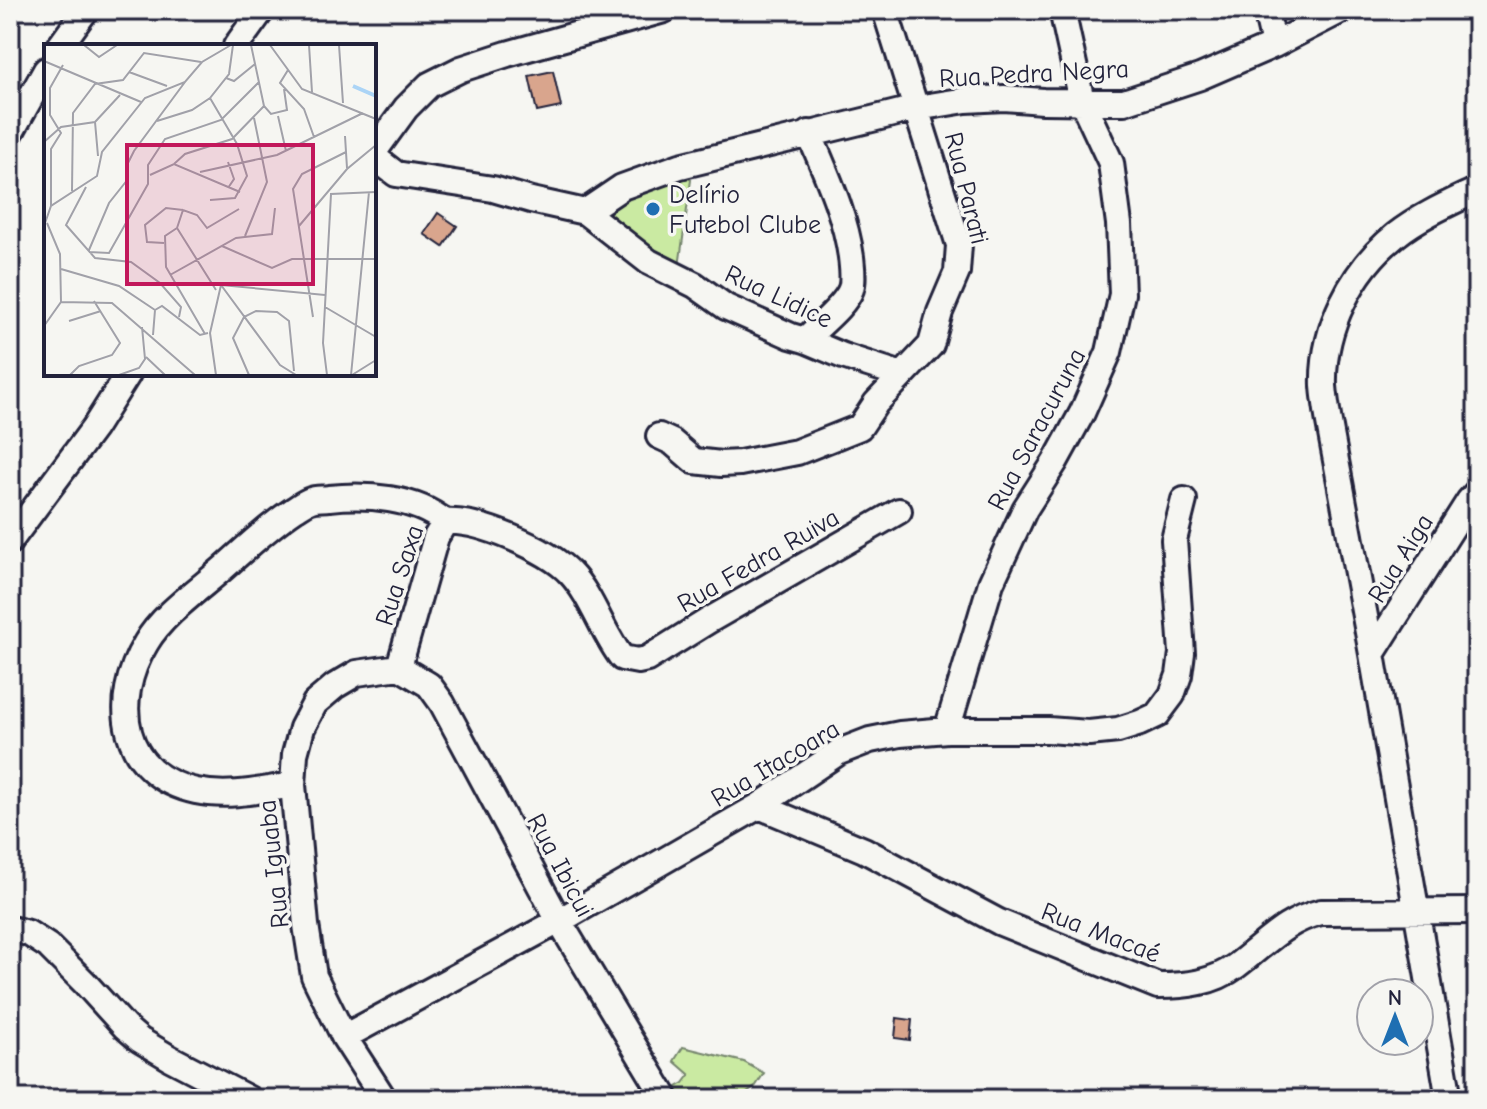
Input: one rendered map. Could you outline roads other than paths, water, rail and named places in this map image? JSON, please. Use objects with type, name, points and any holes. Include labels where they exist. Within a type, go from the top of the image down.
[{"type":"street","points":[[61,44],[86,10]]},
{"type":"street","points":[[237,44],[262,10]]},
{"type":"street","points":[[376,152],[406,108],[429,85],[461,69],[664,10]]},
{"type":"street","name":"Rua Parati","points":[[659,436],[672,442],[694,461],[706,463],[740,463],[797,452],[860,427],[876,403],[931,345],[940,312],[957,272],[959,245],[885,10]]},
{"type":"street","name":"Rua Saracuruna","points":[[947,730],[991,583],[1025,509],[1082,413],[1109,352],[1122,294],[1119,224],[1111,163],[1082,101],[1062,10]]},
{"type":"street","points":[[1266,10],[1274,45]]},
{"type":"street","name":"Rua Pedra Negra","points":[[585,212],[622,187],[680,166],[917,108],[1004,98],[1124,102],[1200,77],[1274,45],[1342,10]]},
{"type":"street","points":[[10,134],[44,74]]},
{"type":"street","points":[[805,340],[836,311],[851,288],[852,270],[838,202],[809,133]]},
{"type":"street","name":"Rua Lidice","points":[[376,157],[396,174],[493,189],[585,212],[649,262],[695,285],[726,307],[791,336],[902,375]]},
{"type":"street","points":[[1449,1099],[1324,385],[1327,352],[1335,319],[1350,288],[1370,260],[1396,234],[1477,190]]},
{"type":"street","points":[[10,541],[94,428],[127,376]]},
{"type":"street","name":"Rua Aiga","points":[[1372,654],[1477,492]]},
{"type":"street","points":[[293,785],[217,794],[180,787],[161,778],[134,749],[127,729],[126,705],[131,673],[146,641],[165,619],[273,523],[310,500],[356,495],[419,508],[445,522]]},
{"type":"street","name":"Rua Itacoara","points":[[344,1037],[559,921],[759,806],[839,752],[870,740],[900,734],[947,730],[1089,733],[1118,730],[1157,715],[1172,695],[1182,653],[1174,540],[1184,500]]},
{"type":"street","name":"Rua Fedra Ruiva","points":[[647,659],[899,511]]},
{"type":"street","name":"Rua Saxa","points":[[399,667],[436,537],[445,522],[458,521],[489,528],[518,540],[557,562],[570,572],[585,594],[622,658],[647,659]]},
{"type":"street","name":"Rua Iguaba","points":[[384,1099],[344,1037],[314,976],[293,785],[295,754],[302,728],[315,703],[357,673],[399,667]]},
{"type":"street","name":"Rua Ibicui","points":[[399,667],[429,685],[442,703],[559,921],[666,1099]]},
{"type":"street","name":"Rua Macaé","points":[[759,806],[864,850],[999,922],[1158,986],[1206,981],[1234,968],[1272,935],[1305,915],[1321,912],[1477,911]]},
{"type":"street","points":[[10,929],[28,933],[48,946],[140,1040],[249,1099]]},
{"type":"place","name":"Delírio Futebol Clube","points":[[653,209]]}]
